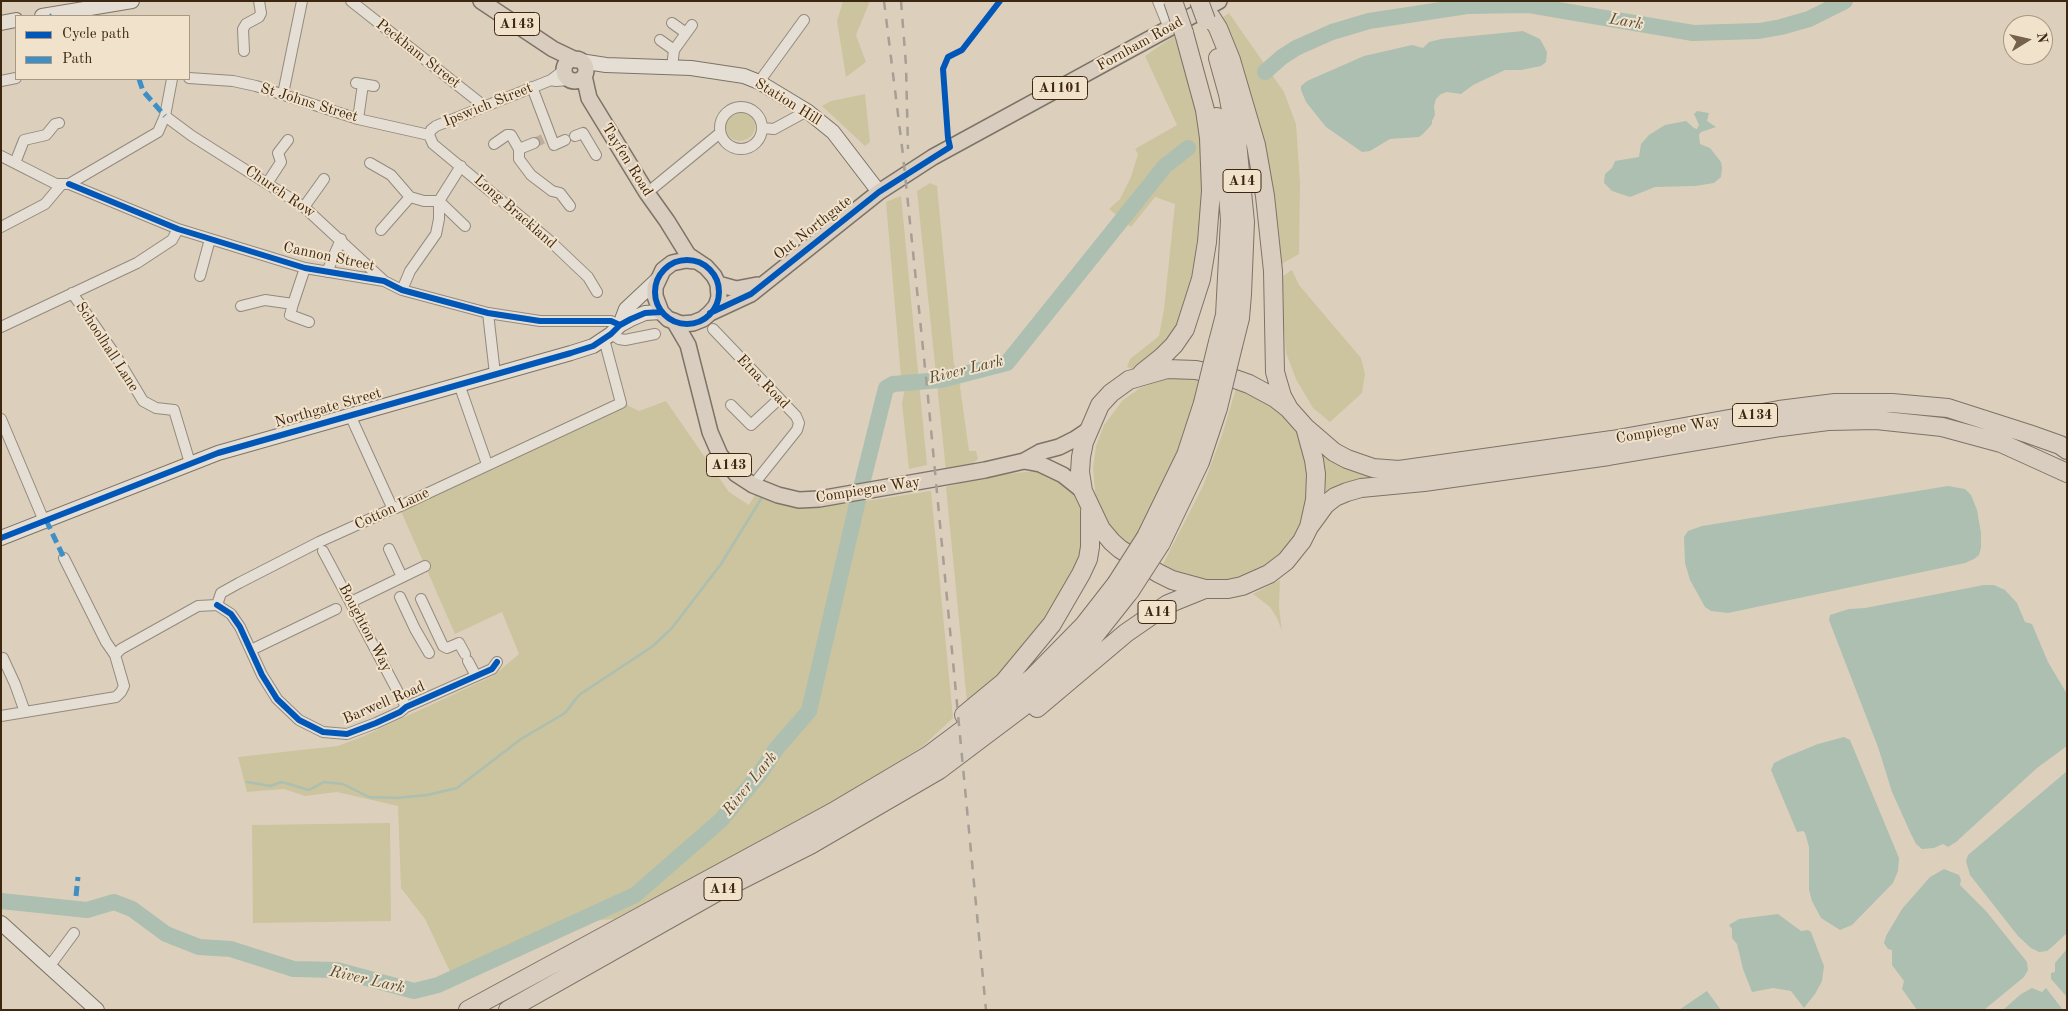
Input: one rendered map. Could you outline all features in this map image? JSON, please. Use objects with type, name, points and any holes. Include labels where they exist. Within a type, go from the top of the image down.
[{"type":"highway","name":"A14","points":[[1174,1],[1197,21],[1218,28],[1231,60],[1256,145],[1265,196],[1273,271],[1274,372],[1282,396],[1289,409]]},
{"type":"highway","name":"A14","points":[[1133,378],[1162,358],[1185,329],[1201,279],[1207,242],[1211,191],[1209,138],[1197,21],[1193,2]]},
{"type":"highway","name":"A14","points":[[508,1010],[716,892],[810,845],[939,770],[1032,700],[1092,638],[1200,462],[1225,344],[1240,318],[1244,271],[1245,222],[1242,180],[1228,94],[1197,21]]},
{"type":"highway","points":[[1289,409],[1262,390],[1235,379],[1196,370],[1167,369],[1133,378],[1111,393],[1100,405],[1081,458],[1080,472],[1083,491],[1100,529],[1120,550],[1158,573],[1172,580],[1205,589],[1228,589],[1242,586],[1269,574],[1286,561],[1309,527],[1315,500],[1316,474],[1305,427]]},
{"type":"highway","name":"Compiegne Way","points":[[1289,409],[1305,427],[1334,452],[1347,459],[1373,468],[1399,470],[1612,440],[1788,409],[1835,403],[1892,403],[1948,408],[2029,434],[2060,445],[2067,450]]},
{"type":"highway","name":"Compiegne Way","points":[[1309,527],[1326,505],[1335,497],[1361,488],[1424,482],[1589,458],[1781,426],[1828,421],[1876,420],[1942,427],[2001,443],[2067,473]]},
{"type":"highway","name":"A14","points":[[898,772],[1004,682],[1052,624],[1088,559],[1090,547],[1090,508]]},
{"type":"highway","name":"A14","points":[[468,1010],[833,812],[929,755],[1032,678],[1123,587]]},
{"type":"highway","name":"A14","points":[[939,770],[975,756],[1002,737],[1126,633],[1168,604],[1205,589]]},
{"type":"main road","name":"Tayfen Road","points":[[480,1],[553,49],[574,71],[584,97],[589,98],[647,193],[667,220]]},
{"type":"main road","name":"Fornham Road","points":[[879,192],[954,144],[1197,21]]},
{"type":"main road","name":"Out Northgate","points":[[763,283],[879,192]]},
{"type":"main road","name":"A143","points":[[667,220],[688,255],[695,261]]},
{"type":"main road","name":"A143","points":[[660,275],[671,257],[672,251],[672,238],[667,220]]},
{"type":"main road","points":[[688,345],[695,329],[709,320],[716,306],[719,297],[718,284],[706,267],[695,261],[678,261],[660,275],[655,296],[667,317],[687,324],[709,320]]},
{"type":"main road","name":"A1101","points":[[718,284],[736,289],[763,283]]},
{"type":"main road","name":"A1101","points":[[709,320],[750,294],[763,283]]},
{"type":"main road","name":"Compiegne Way","points":[[667,317],[688,345],[710,432],[720,455],[736,474],[753,485],[778,496],[799,500],[846,495],[1024,461],[1040,452],[1075,440],[1090,429]]},
{"type":"main road","name":"Compiegne Way","points":[[1024,461],[1040,464],[1063,475],[1083,491]]},
{"type":"street","points":[[48,15],[132,1]]},
{"type":"street","points":[[244,51],[243,29],[246,24],[259,17],[261,13],[259,1]]},
{"type":"street","points":[[283,94],[302,1]]},
{"type":"street","name":"Peckham Street","points":[[351,1],[484,106]]},
{"type":"street","points":[[1158,1],[1197,21]]},
{"type":"street","points":[[1,23],[15,20]]},
{"type":"street","points":[[759,82],[804,20]]},
{"type":"street","points":[[672,23],[689,29],[674,50],[672,68]]},
{"type":"street","points":[[660,40],[674,50]]},
{"type":"street","name":"Station Hill","points":[[574,71],[606,65],[672,68],[744,76],[759,82],[807,111],[833,132],[879,192]]},
{"type":"street","name":"Ipswich Street","points":[[429,135],[436,126],[551,80],[556,81],[574,71]]},
{"type":"street","points":[[1,81],[15,78]]},
{"type":"street","name":"St Johns Street","points":[[190,78],[233,81],[283,94],[358,118],[429,135]]},
{"type":"street","points":[[1,227],[45,204],[65,185],[154,136],[158,132],[165,116],[172,80]]},
{"type":"street","points":[[358,118],[360,83],[374,86]]},
{"type":"street","points":[[532,88],[542,139]]},
{"type":"street","points":[[735,107],[747,107],[754,111],[759,116],[763,128],[760,139],[756,144],[743,150],[731,147],[725,142],[720,133],[722,118],[735,107]]},
{"type":"street","points":[[763,128],[774,130],[807,111]]},
{"type":"street","name":"Church Row","points":[[165,116],[192,136],[268,182],[304,207],[384,282]]},
{"type":"street","points":[[15,163],[19,149],[27,135],[46,139],[58,122]]},
{"type":"street","points":[[542,139],[554,145],[583,133],[596,155]]},
{"type":"street","points":[[647,193],[720,133]]},
{"type":"street","name":"Long Brackland","points":[[429,135],[432,144],[549,240],[588,277],[598,292]]},
{"type":"street","points":[[494,144],[507,135],[511,135],[519,149],[519,159],[531,175],[552,191],[560,193],[570,206]]},
{"type":"street","points":[[519,149],[542,139]]},
{"type":"street","points":[[268,182],[281,162],[278,153],[288,140]]},
{"type":"street","name":"Cannon Street","points":[[1,156],[65,185],[178,229],[305,268],[384,282],[402,290],[488,313],[540,320],[611,321],[611,333]]},
{"type":"street","points":[[370,163],[391,176],[410,197],[424,201],[440,201],[465,226]]},
{"type":"street","points":[[402,290],[410,270],[436,234],[440,201],[461,166]]},
{"type":"street","points":[[304,207],[324,179]]},
{"type":"street","points":[[381,230],[410,197]]},
{"type":"street","points":[[1,327],[137,263],[172,240],[178,229]]},
{"type":"street","points":[[200,276],[210,239]]},
{"type":"street","points":[[327,272],[340,239]]},
{"type":"street","points":[[305,268],[290,315],[309,322]]},
{"type":"street","points":[[654,334],[625,340],[619,339],[611,333],[626,309],[660,275]]},
{"type":"street","name":"Schoolhall Lane","points":[[72,293],[116,356],[143,401],[156,408],[174,410],[190,463]]},
{"type":"street","points":[[241,306],[265,300],[293,304]]},
{"type":"street","points":[[488,313],[495,374]]},
{"type":"street","name":"Northgate Street","points":[[1,538],[218,453],[593,346],[645,313],[667,317]]},
{"type":"street","name":"Etna Road","points":[[709,320],[796,416],[799,422],[797,430],[753,485]]},
{"type":"street","name":"Cotton Lane","points":[[217,605],[221,594],[319,542],[620,403],[611,333]]},
{"type":"street","points":[[459,384],[488,464]]},
{"type":"street","points":[[731,404],[748,429],[779,399]]},
{"type":"street","points":[[350,415],[392,509]]},
{"type":"street","points":[[1,419],[44,521]]},
{"type":"street","points":[[389,548],[398,587],[415,629],[429,653]]},
{"type":"street","name":"Boughton Way","points":[[323,551],[406,706]]},
{"type":"street","points":[[1,716],[116,697],[124,686],[115,655],[106,642],[64,558]]},
{"type":"street","points":[[351,602],[398,587],[425,566]]},
{"type":"street","points":[[421,599],[443,646],[447,648],[460,643],[476,676]]},
{"type":"street","points":[[115,655],[121,649],[198,606],[217,605]]},
{"type":"street","name":"Barwell Road","points":[[217,605],[231,614],[240,627],[262,675],[277,699],[298,720],[323,732],[348,734],[400,712],[406,706],[476,676],[492,668],[497,662]]},
{"type":"street","points":[[250,650],[336,609]]},
{"type":"street","points":[[1,659],[3,658],[15,684],[25,712]]},
{"type":"street","points":[[1,923],[91,1008]]},
{"type":"street","points":[[48,967],[74,933]]},
{"type":"shaded area","points":[[843,1],[870,1],[856,35],[866,62],[846,77],[837,21]]},
{"type":"shaded area","points":[[1229,13],[1284,92],[1296,124],[1300,182],[1299,254],[1280,265],[1277,221],[1262,138],[1223,17]]},
{"type":"shaded area","points":[[1523,31],[1540,39],[1547,52],[1546,62],[1541,66],[1521,70],[1505,70],[1473,85],[1461,94],[1447,92],[1441,94],[1436,99],[1434,106],[1435,115],[1432,124],[1424,133],[1419,137],[1390,139],[1370,151],[1362,152],[1326,127],[1306,102],[1301,90],[1301,86],[1307,81],[1364,56],[1412,45],[1423,48],[1429,42],[1441,39]]},
{"type":"shaded area","points":[[1174,36],[1188,67],[1206,156],[1201,257],[1178,333],[1136,370],[1127,367],[1130,359],[1159,336],[1164,309],[1175,204],[1155,197],[1131,227],[1109,209],[1120,199],[1131,177],[1138,154],[1135,149],[1177,125],[1145,56]]},
{"type":"shaded area","points":[[865,94],[870,142],[865,146],[822,106],[831,101]]},
{"type":"shaded area","points":[[740,111],[751,115],[755,126],[751,137],[740,141],[729,137],[725,126],[729,115]]},
{"type":"shaded area","points":[[1697,111],[1709,113],[1707,121],[1716,127],[1701,132],[1699,135],[1700,144],[1710,148],[1721,162],[1721,177],[1714,183],[1695,186],[1655,187],[1630,197],[1612,191],[1604,183],[1605,174],[1612,168],[1615,161],[1639,157],[1641,144],[1649,135],[1665,125],[1686,121],[1697,129],[1699,125],[1694,114]]},
{"type":"shaded area","points":[[930,183],[937,186],[954,365],[962,372],[960,387],[969,451],[976,451],[978,459],[966,469],[946,471],[917,191]]},
{"type":"shaded area","points":[[901,196],[927,465],[909,469],[902,403],[904,393],[886,202]]},
{"type":"shaded area","points":[[1292,270],[1299,285],[1361,358],[1365,374],[1362,393],[1330,422],[1313,408],[1296,379],[1286,353],[1280,278]]},
{"type":"shaded area","points":[[1169,378],[1201,378],[1176,469],[1132,545],[1121,540],[1103,519],[1096,501],[1093,468],[1096,446],[1104,425],[1123,400],[1140,388]]},
{"type":"shaded area","points":[[1237,385],[1258,392],[1300,428],[1314,493],[1292,545],[1264,568],[1231,579],[1196,578],[1163,564],[1203,486],[1222,435]]},
{"type":"shaded area","points":[[666,401],[729,492],[749,505],[756,493],[771,500],[799,506],[847,504],[931,491],[953,718],[923,746],[863,784],[770,838],[614,919],[589,921],[455,982],[425,919],[401,888],[398,806],[337,792],[305,796],[284,789],[247,792],[238,757],[338,746],[364,736],[493,676],[519,654],[502,612],[455,634],[400,509],[623,403],[639,411]]},
{"type":"shaded area","points":[[1319,446],[1404,478],[1326,501],[1325,476]]},
{"type":"shaded area","points":[[1035,471],[1048,472],[1077,493],[1083,516],[1085,543],[1080,562],[1045,625],[997,681],[967,702],[946,487],[987,476]]},
{"type":"shaded area","points":[[1948,486],[1965,489],[1971,495],[1977,510],[1981,533],[1981,548],[1979,555],[1965,563],[1728,613],[1711,611],[1705,607],[1690,580],[1685,563],[1684,537],[1688,531],[1702,526]]},
{"type":"shaded area","points":[[1280,580],[1279,607],[1282,631],[1270,607],[1253,594]]},
{"type":"shaded area","points":[[1984,585],[1994,585],[2005,590],[2017,603],[2025,622],[2032,624],[2048,662],[2067,694],[2067,746],[2037,768],[1956,842],[1948,847],[1943,844],[1934,848],[1922,849],[1916,844],[1892,792],[1878,747],[1829,620],[1830,615],[1849,609],[1865,608]]},
{"type":"shaded area","points":[[1844,737],[1850,740],[1899,858],[1898,871],[1893,883],[1852,925],[1840,930],[1821,918],[1812,901],[1809,890],[1809,847],[1805,833],[1803,831],[1797,832],[1771,770],[1774,763],[1786,757],[1818,744]]},
{"type":"shaded area","points":[[2067,771],[2067,933],[2047,951],[2039,952],[2031,948],[2018,936],[1970,875],[1966,861],[1968,855]]},
{"type":"shaded area","points":[[390,823],[391,921],[253,923],[252,825]]},
{"type":"shaded area","points":[[1944,869],[1959,875],[1960,885],[1986,911],[2027,962],[2028,970],[2024,977],[1984,1010],[1917,1010],[1902,989],[1904,981],[1892,965],[1892,950],[1888,949],[1884,943],[1886,936],[1902,909],[1930,877]]},
{"type":"shaded area","points":[[1778,914],[1801,931],[1808,930],[1811,932],[1824,966],[1822,981],[1804,1008],[1791,991],[1773,988],[1752,992],[1743,969],[1737,944],[1732,938],[1732,929],[1729,925],[1739,919]]},
{"type":"shaded area","points":[[2067,949],[2067,997],[2051,979],[2051,973],[2055,972],[2055,963]]},
{"type":"shaded area","points":[[2032,988],[2042,992],[2046,988],[2063,1010],[2003,1010],[2021,994]]},
{"type":"shaded area","points":[[1707,991],[1721,1010],[1679,1010],[1695,999]]},
{"type":"waterway","name":"Lark","points":[[1265,72],[1296,48],[1332,32],[1369,21],[1467,6],[1529,5],[1693,33],[1759,31],[1781,27],[1809,19],[1845,1]]},
{"type":"waterway","name":"River Lark","points":[[1,901],[87,910],[114,902],[132,909],[166,934],[199,947],[231,949],[294,969],[337,970],[414,991],[438,985],[635,895],[720,821],[759,775],[776,749],[809,711],[886,388],[893,384],[941,380],[1007,363],[1165,166],[1188,148]]},
{"type":"waterway","points":[[247,782],[270,786],[282,782],[309,790],[324,782],[343,784],[369,797],[396,798],[427,795],[457,788],[521,739],[565,713],[579,695],[653,646],[672,628],[721,564],[761,499]]},
{"type":"tunnel","points":[[534,143],[543,139]]},
{"type":"railway","points":[[884,1],[903,155],[927,387],[986,1010]]},
{"type":"railway","points":[[901,1],[906,65],[908,149]]},
{"type":"marked path","points":[[139,80],[143,91],[165,116]]},
{"type":"marked path","points":[[46,520],[64,558]]},
{"type":"marked path","points":[[76,896],[78,877]]},
{"type":"cycle path","points":[[710,313],[751,294],[879,192],[950,147],[943,69],[948,57],[962,50],[1000,1]]},
{"type":"cycle path","points":[[69,184],[178,229],[305,268],[384,281],[402,290],[488,313],[540,321],[611,321],[620,325]]},
{"type":"cycle path","points":[[687,260],[705,265],[710,269],[714,274],[719,292],[714,310],[710,315],[705,319],[687,324],[669,319],[664,315],[660,310],[655,292],[660,274],[664,269],[669,265],[687,260]]},
{"type":"cycle path","points":[[1,538],[218,453],[593,346],[631,319],[645,313],[661,312]]},
{"type":"cycle path","points":[[217,605],[231,614],[240,627],[262,675],[277,699],[299,720],[323,732],[347,734],[376,723],[400,712],[406,707],[492,669],[497,662]]}]
